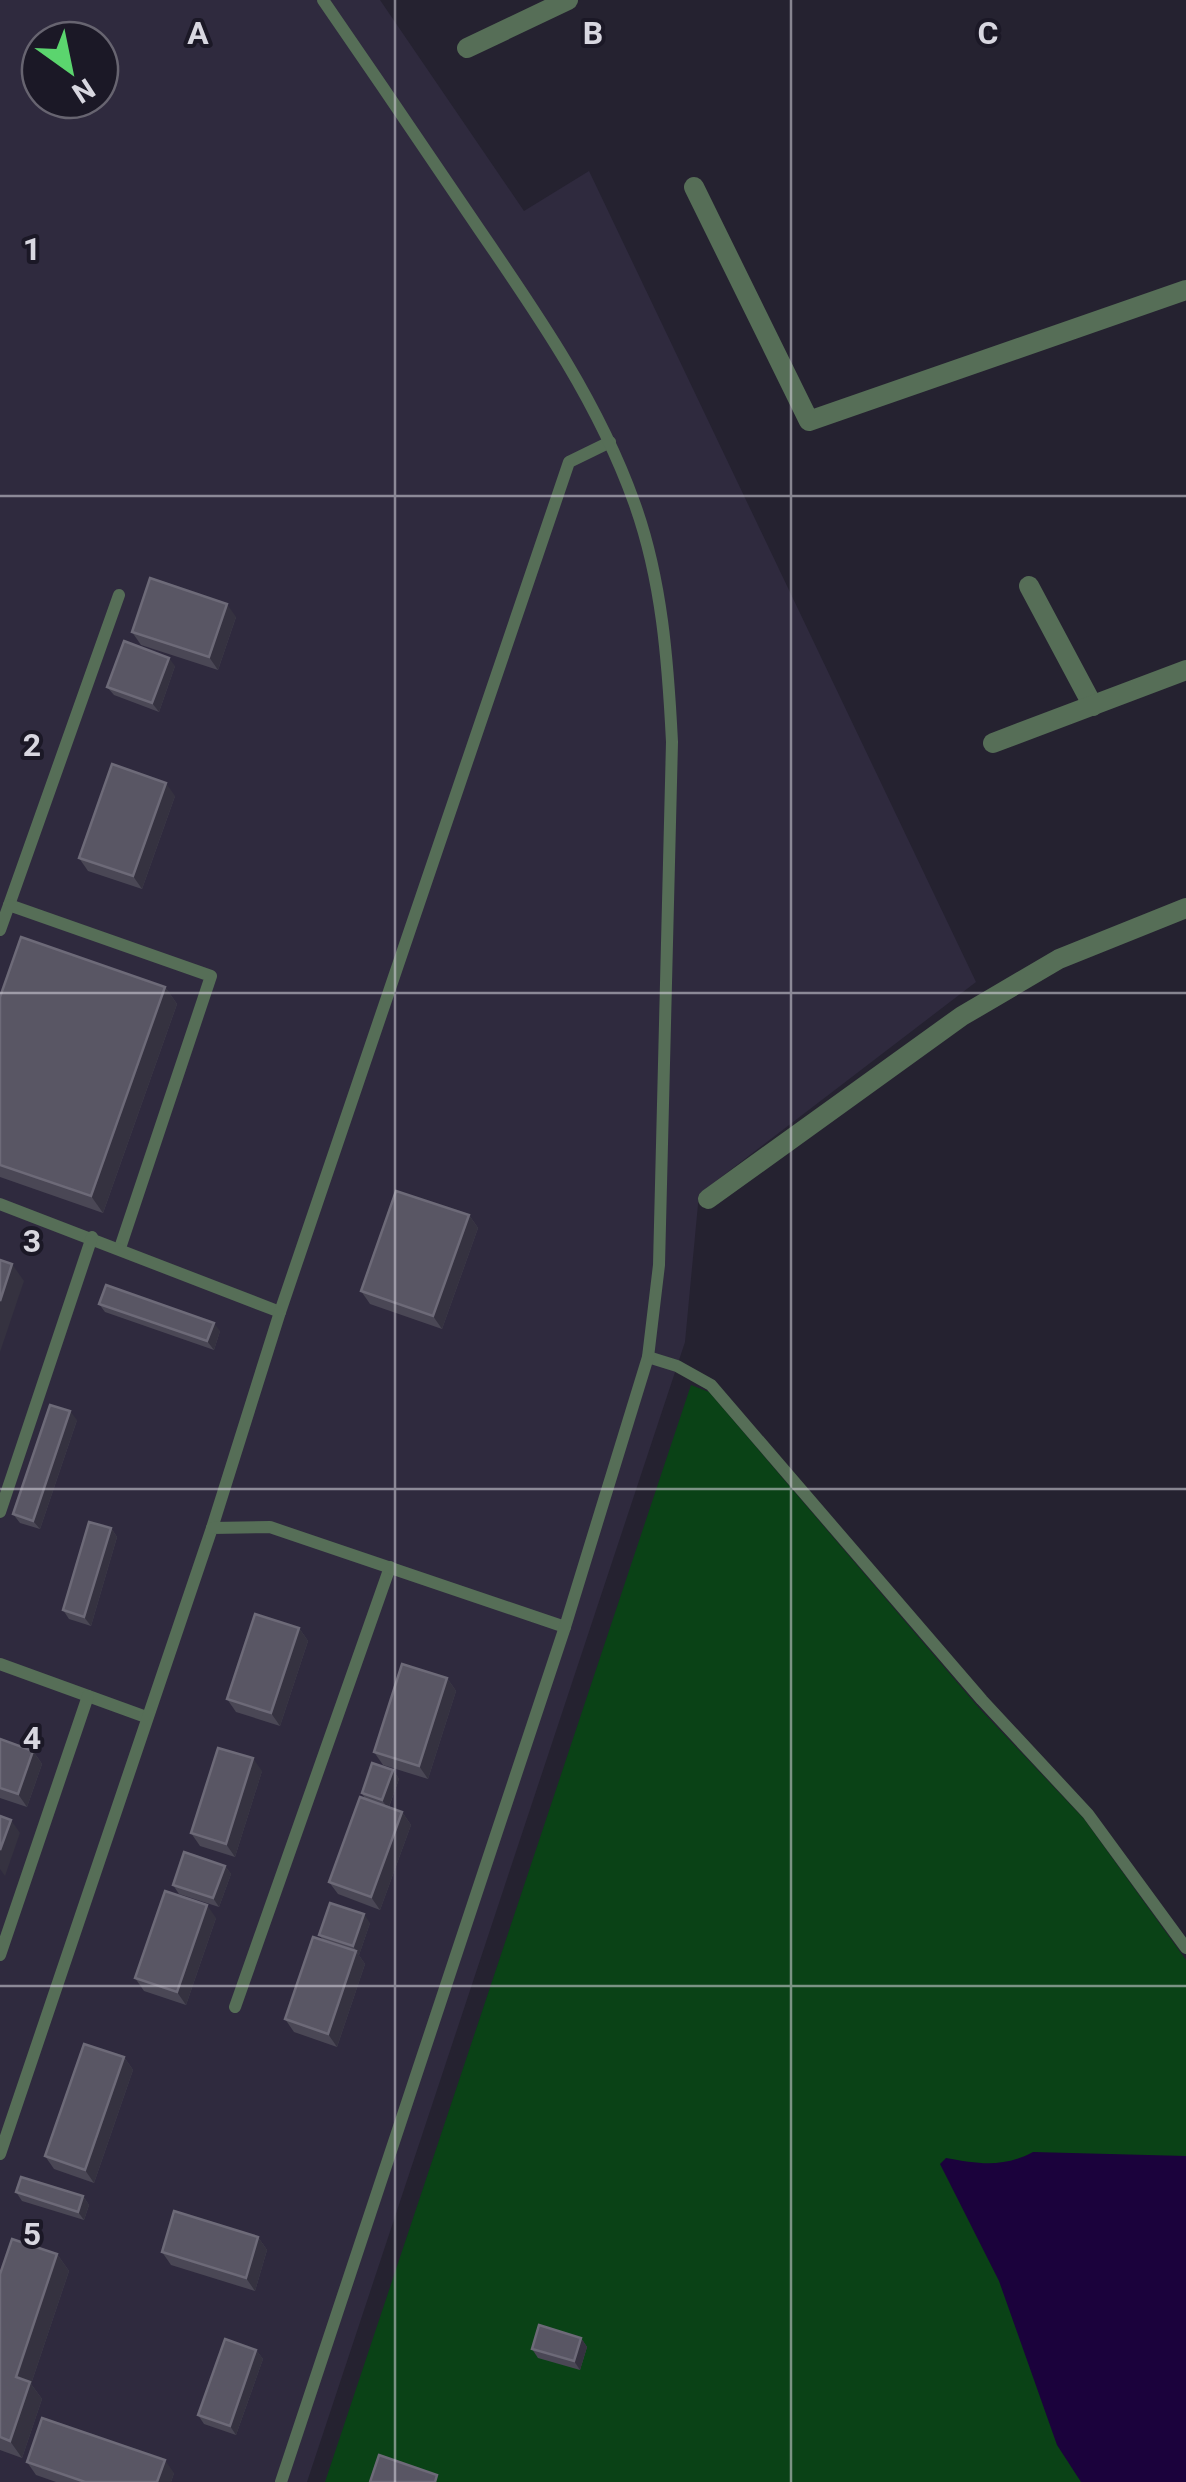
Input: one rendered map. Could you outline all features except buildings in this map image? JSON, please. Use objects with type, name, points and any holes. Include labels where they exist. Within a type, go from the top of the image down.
[{"type":"street","points":[[467,48],[560,2]]},
{"type":"street","points":[[694,187],[809,421],[1186,290]]},
{"type":"street","points":[[1029,586],[1093,706]]},
{"type":"street","points":[[992,742],[1186,670]]},
{"type":"street","points":[[708,1199],[962,1016],[1060,960],[1186,908]]},
{"type":"lane","points":[[281,2482],[566,1627],[648,1357],[659,1265],[672,742],[668,658],[654,573],[636,505],[610,442],[556,343],[323,0]]},
{"type":"lane","points":[[0,2154],[569,462],[610,442]]},
{"type":"lane","points":[[0,930],[120,595]]},
{"type":"lane","points":[[9,904],[211,976],[120,1248]]},
{"type":"lane","points":[[0,1204],[280,1312]]},
{"type":"lane","points":[[0,1512],[92,1237]]},
{"type":"lane","points":[[648,1357],[711,1386],[982,1700],[1088,1814],[1186,1948]]},
{"type":"lane","points":[[212,1528],[270,1528],[566,1627]]},
{"type":"lane","points":[[235,2007],[390,1567]]},
{"type":"lane","points":[[0,1664],[146,1717]]},
{"type":"lane","points":[[0,1955],[88,1696]]},
{"type":"shaded area","points":[[0,0],[380,0],[524,211],[589,171],[976,982],[699,1194],[685,1342],[307,2482],[0,2482]]},
{"type":"shaded area","points":[[1033,2152],[1186,2156],[1186,2482],[1081,2482],[1057,2445],[999,2281],[940,2164],[946,2158],[1001,2163]]},
{"type":"green space","points":[[691,1385],[709,1392],[979,1708],[1084,1819],[1186,1960],[1186,2482],[325,2482]]}]
